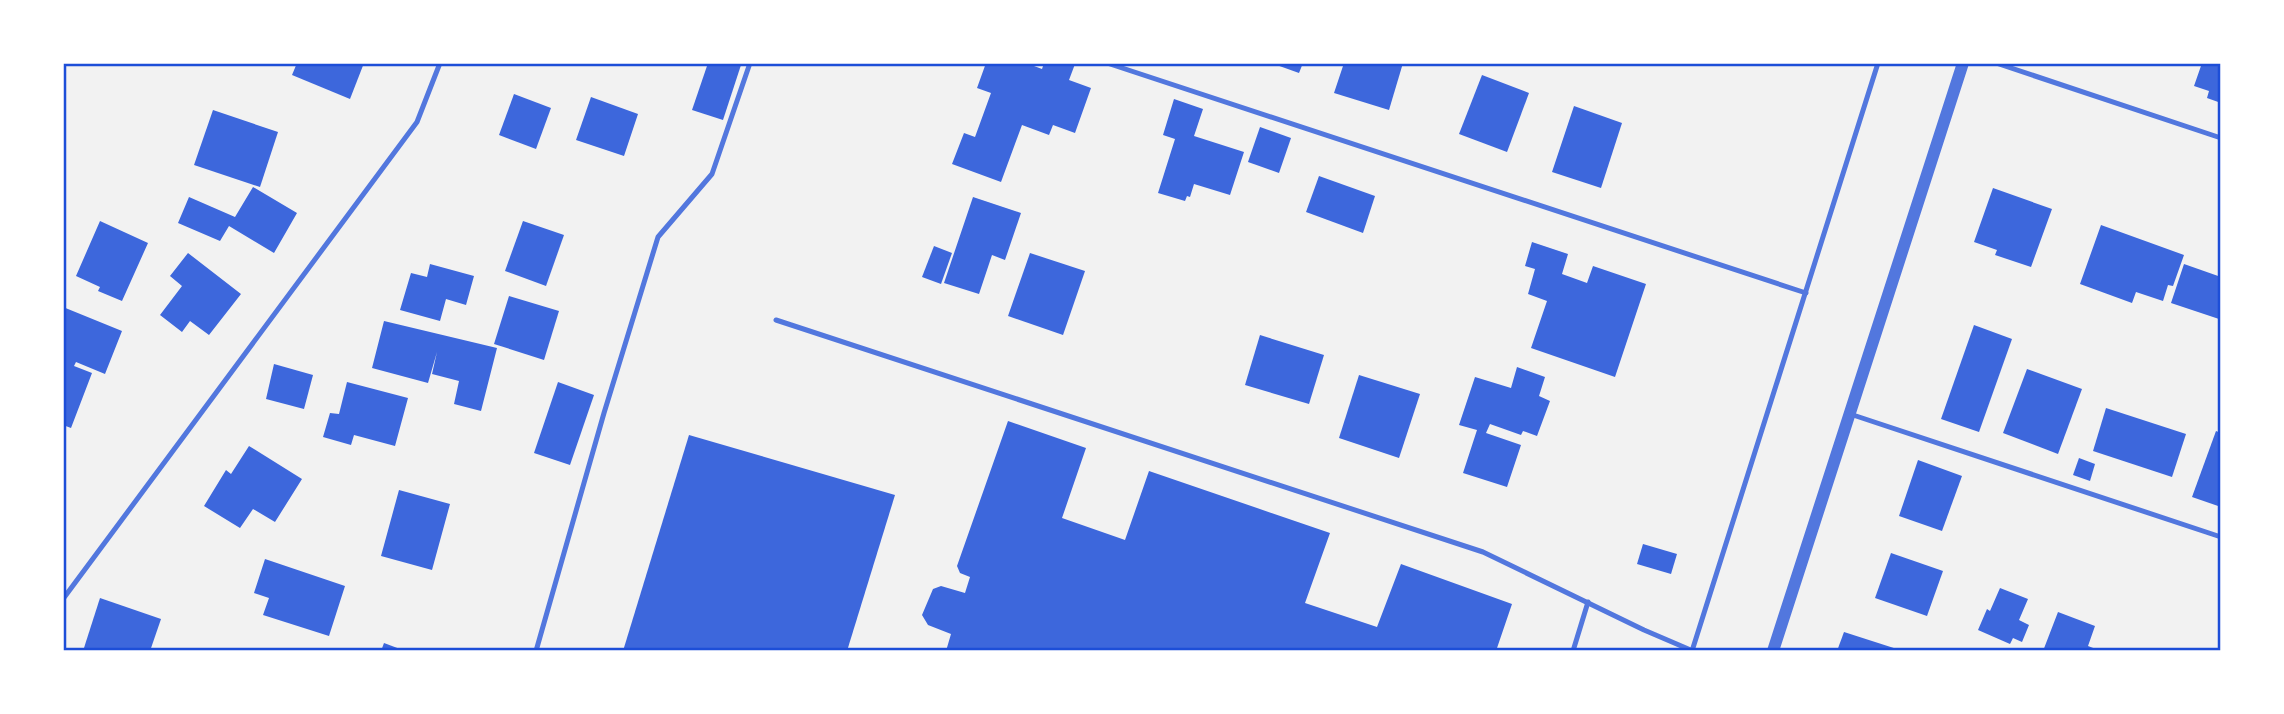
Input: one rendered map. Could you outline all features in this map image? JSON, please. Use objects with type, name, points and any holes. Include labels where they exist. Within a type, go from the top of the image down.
[{"type":"street","points":[[1773,651],[1963,63]]},
{"type":"lane","points":[[63,599],[417,122],[440,63]]},
{"type":"lane","points":[[536,651],[658,237],[712,174],[750,63]]},
{"type":"lane","points":[[1107,63],[1806,293]]},
{"type":"lane","points":[[776,320],[1483,552],[1692,651],[1878,63]]},
{"type":"lane","points":[[1996,63],[2221,138]]},
{"type":"lane","points":[[1850,414],[2221,537]]},
{"type":"lane","points":[[1573,651],[1588,602]]},
{"type":"building","points":[[297,63],[364,63],[350,99],[292,75]]},
{"type":"building","points":[[708,63],[741,65],[723,120],[692,110]]},
{"type":"building","points":[[986,63],[1026,63],[1042,69],[1044,63],[1075,64],[1069,80],[1091,88],[1075,133],[1053,125],[1049,135],[1022,125],[1001,182],[952,164],[964,133],[975,137],[991,93],[977,88]]},
{"type":"building","points":[[1271,63],[1303,63],[1299,73]]},
{"type":"building","points":[[1344,63],[1403,63],[1389,110],[1334,93]]},
{"type":"building","points":[[2202,63],[2221,63],[2221,103],[2207,98],[2209,91],[2194,86]]},
{"type":"building","points":[[1482,75],[1529,93],[1507,152],[1459,134]]},
{"type":"building","points":[[514,94],[551,108],[536,149],[499,135]]},
{"type":"building","points":[[591,97],[638,114],[624,156],[576,140]]},
{"type":"building","points":[[1174,99],[1203,109],[1194,136],[1244,152],[1230,195],[1194,184],[1190,197],[1187,196],[1185,201],[1158,193],[1175,139],[1163,135]]},
{"type":"building","points":[[1574,106],[1622,123],[1601,188],[1552,172]]},
{"type":"building","points":[[213,110],[278,132],[260,187],[194,165]]},
{"type":"building","points":[[1260,127],[1291,138],[1279,173],[1248,162]]},
{"type":"building","points":[[1319,176],[1375,196],[1363,233],[1306,212]]},
{"type":"building","points":[[253,187],[297,213],[274,253],[229,226],[220,241],[178,223],[189,197],[235,217]]},
{"type":"building","points":[[1993,188],[2052,209],[2031,267],[1995,255],[1997,250],[1974,242]]},
{"type":"building","points":[[973,197],[1021,213],[1005,260],[992,255],[979,294],[944,283]]},
{"type":"building","points":[[100,221],[148,243],[122,301],[98,291],[100,287],[76,276]]},
{"type":"building","points":[[523,221],[564,235],[546,286],[505,271]]},
{"type":"building","points":[[2101,225],[2184,255],[2173,286],[2168,285],[2163,301],[2136,292],[2132,303],[2080,284]]},
{"type":"building","points":[[1532,242],[1568,254],[1562,274],[1587,283],[1593,266],[1646,284],[1615,377],[1531,348],[1547,301],[1528,294],[1535,269],[1525,266]]},
{"type":"building","points":[[934,246],[952,253],[941,284],[922,277]]},
{"type":"building","points":[[188,253],[241,294],[209,335],[190,321],[182,332],[160,315],[182,286],[170,276]]},
{"type":"building","points":[[1030,253],[1085,271],[1063,335],[1008,316]]},
{"type":"building","points":[[430,264],[474,276],[466,305],[446,299],[440,321],[400,310],[411,273],[427,277]]},
{"type":"building","points":[[2184,264],[2221,277],[2219,319],[2171,303]]},
{"type":"building","points":[[509,296],[559,311],[544,360],[494,344]]},
{"type":"building","points":[[63,307],[122,331],[105,374],[76,362],[74,366],[92,373],[71,428],[63,425]]},
{"type":"building","points":[[384,321],[497,348],[481,411],[454,404],[459,381],[432,374],[437,352],[428,383],[372,368]]},
{"type":"building","points":[[1974,325],[2012,339],[1979,432],[1941,419]]},
{"type":"building","points":[[1260,335],[1324,355],[1309,404],[1245,385]]},
{"type":"building","points":[[274,364],[313,375],[304,409],[266,399]]},
{"type":"building","points":[[1517,367],[1545,377],[1539,396],[1550,401],[1537,436],[1523,431],[1521,435],[1490,424],[1486,433],[1521,445],[1507,487],[1463,473],[1477,430],[1459,425],[1475,377],[1511,388]]},
{"type":"building","points":[[2027,369],[2082,389],[2058,454],[2003,433]]},
{"type":"building","points":[[1359,375],[1420,394],[1399,458],[1339,438]]},
{"type":"building","points":[[347,382],[408,398],[395,446],[354,435],[351,445],[323,437],[330,413],[339,414]]},
{"type":"building","points":[[558,382],[594,395],[570,465],[534,453]]},
{"type":"building","points":[[2106,408],[2186,434],[2172,477],[2093,451]]},
{"type":"building","points":[[1008,421],[1086,448],[1062,518],[1125,540],[1149,471],[1330,533],[1305,603],[1377,627],[1401,564],[1512,604],[1496,651],[946,651],[951,634],[928,625],[922,615],[933,589],[941,586],[965,593],[970,577],[960,573],[957,566]]},
{"type":"building","points":[[2216,431],[2221,433],[2221,507],[2192,497]]},
{"type":"building","points":[[689,435],[895,495],[847,651],[623,651]]},
{"type":"building","points":[[249,446],[302,479],[275,522],[253,509],[240,528],[204,506],[226,470],[231,474]]},
{"type":"building","points":[[2079,458],[2095,464],[2090,481],[2073,475]]},
{"type":"building","points":[[1918,460],[1962,476],[1942,531],[1899,516]]},
{"type":"building","points":[[399,490],[450,504],[432,570],[381,556]]},
{"type":"building","points":[[1643,544],[1677,554],[1671,574],[1637,564]]},
{"type":"building","points":[[1891,553],[1943,571],[1927,616],[1875,598]]},
{"type":"building","points":[[265,559],[345,586],[329,636],[263,615],[269,598],[254,593]]},
{"type":"building","points":[[2000,588],[2028,599],[2019,620],[2029,625],[2022,642],[2013,638],[2010,644],[1978,630]]},
{"type":"building","points":[[100,598],[161,619],[150,651],[83,651]]},
{"type":"building","points":[[2058,612],[2095,626],[2088,646],[2101,651],[2043,651]]},
{"type":"building","points":[[1844,632],[1900,650],[1900,651],[1837,651]]},
{"type":"building","points":[[384,643],[400,649],[381,651]]}]
